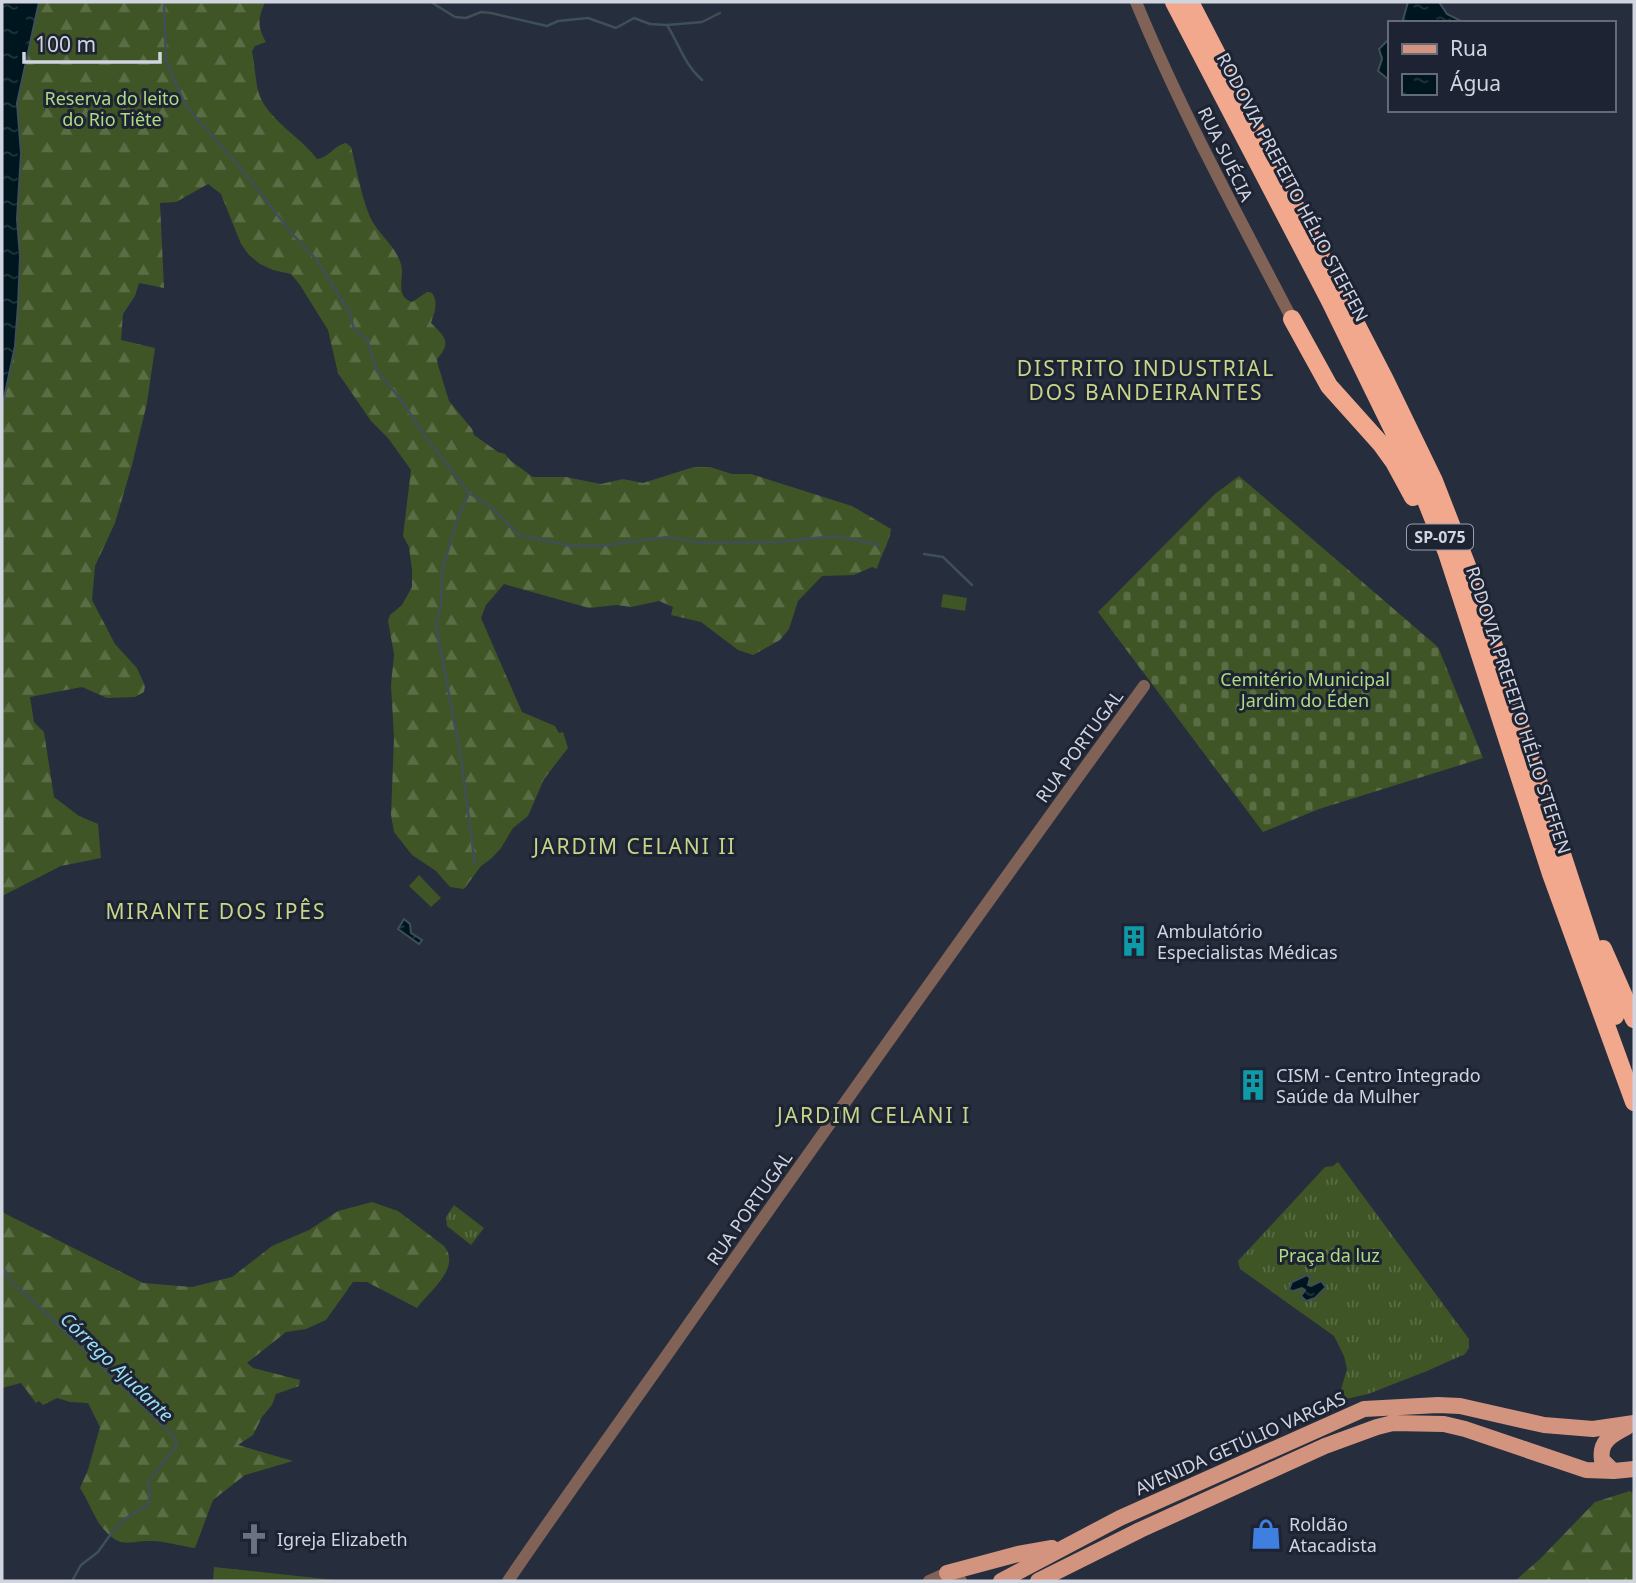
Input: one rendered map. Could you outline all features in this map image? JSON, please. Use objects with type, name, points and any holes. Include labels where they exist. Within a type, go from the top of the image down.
[{"type":"highway","name":"RODOVIA PREFEITO HÉLIO STEFFEN","points":[[1174,2],[1374,388],[1419,483],[1447,553],[1551,874],[1633,1100]]},
{"type":"highway","name":"RODOVIA PREFEITO HÉLIO STEFFEN","points":[[1190,2],[1434,481],[1471,576],[1634,1069]]},
{"type":"highway","points":[[1292,318],[1329,386],[1394,462],[1431,533],[1447,553]]},
{"type":"highway","points":[[1558,844],[1634,1019]]},
{"type":"main road","name":"AVENIDA GETÚLIO VARGAS","points":[[1001,1581],[1120,1518],[1364,1409],[1438,1405],[1478,1409],[1544,1424],[1593,1429],[1633,1423]]},
{"type":"main road","points":[[1038,1581],[1092,1553],[1325,1446],[1377,1427],[1411,1415],[1452,1417],[1484,1424],[1499,1414]]},
{"type":"main road","points":[[1393,1423],[1444,1424],[1586,1470],[1634,1469]]},
{"type":"main road","points":[[1612,1471],[1602,1460],[1602,1447],[1606,1440],[1633,1423]]},
{"type":"main road","points":[[954,1577],[1018,1554],[1071,1544]]},
{"type":"main road","points":[[1064,1581],[1092,1553]]},
{"type":"street","name":"RUA SUÉCIA","points":[[1136,2],[1167,75],[1226,196],[1292,318]]},
{"type":"street","name":"RUA PORTUGAL","points":[[509,1581],[587,1465],[647,1384],[894,1031],[1144,686]]},
{"type":"street","points":[[929,1581],[954,1577]]},
{"type":"green space","name":"Reserva do leito do Rio Tiête","points":[[24,2],[265,2],[260,22],[266,42],[255,46],[252,51],[259,94],[278,121],[317,159],[342,144],[346,143],[351,147],[370,217],[395,251],[401,264],[403,295],[412,302],[427,292],[434,297],[435,308],[431,323],[445,340],[442,353],[437,359],[438,365],[449,401],[474,435],[505,454],[533,477],[566,477],[601,484],[623,479],[643,483],[694,467],[710,467],[732,474],[751,474],[852,506],[891,529],[877,569],[872,567],[854,575],[822,576],[798,601],[789,629],[780,640],[753,655],[738,650],[701,622],[671,615],[673,607],[659,601],[631,607],[617,605],[589,608],[504,584],[486,605],[481,618],[522,712],[555,726],[559,733],[563,732],[568,748],[544,779],[528,816],[513,828],[501,848],[481,866],[464,889],[450,887],[436,871],[412,855],[394,832],[391,815],[394,738],[391,685],[394,654],[388,621],[390,615],[402,605],[412,587],[409,547],[403,536],[411,470],[388,438],[371,421],[338,373],[328,330],[300,285],[291,274],[273,270],[249,255],[241,244],[221,194],[208,184],[176,202],[160,203],[164,288],[139,283],[135,296],[123,314],[121,340],[155,348],[147,403],[132,465],[115,523],[95,566],[92,600],[115,644],[137,668],[145,686],[144,692],[135,697],[107,698],[82,687],[30,697],[34,722],[44,732],[54,797],[79,816],[98,824],[101,858],[61,866],[2,896],[3,211]]},
{"type":"green space","name":"Cemitério Municipal Jardim do Éden","points":[[1239,476],[1438,647],[1483,758],[1319,809],[1263,832],[1098,612],[1215,494]]},
{"type":"green space","points":[[943,594],[967,598],[965,611],[941,607]]},
{"type":"green space","points":[[419,875],[441,898],[431,907],[409,886]]},
{"type":"green space","name":"Praça da luz","points":[[1338,1162],[1469,1339],[1469,1348],[1465,1354],[1427,1371],[1368,1394],[1346,1399],[1326,1413],[1340,1393],[1347,1369],[1334,1336],[1240,1269],[1238,1261],[1325,1167]]},
{"type":"green space","points":[[372,1202],[398,1211],[444,1246],[449,1263],[442,1279],[417,1308],[367,1282],[353,1282],[326,1320],[306,1329],[286,1332],[247,1363],[253,1368],[300,1380],[299,1386],[276,1394],[253,1435],[238,1445],[293,1461],[245,1475],[213,1500],[195,1548],[156,1541],[124,1542],[108,1534],[98,1522],[80,1488],[100,1427],[88,1403],[57,1398],[43,1405],[39,1401],[36,1403],[21,1383],[2,1388],[2,1212],[143,1283],[192,1287],[232,1277],[272,1246],[309,1230],[338,1211]]},
{"type":"green space","points":[[454,1205],[484,1228],[471,1245],[447,1226],[446,1217]]},
{"type":"green space","points":[[1630,1491],[1634,1494],[1634,1581],[1515,1581],[1595,1502]]},
{"type":"green space","points":[[214,1567],[344,1581],[213,1581]]},
{"type":"water","points":[[2,2],[39,2],[17,103],[21,153],[17,219],[20,257],[18,305],[15,346],[2,408]]},
{"type":"water","points":[[1408,2],[1439,2],[1447,14],[1461,21],[1403,21]]},
{"type":"water","points":[[1388,40],[1388,79],[1378,71],[1382,59],[1379,49]]},
{"type":"water","points":[[404,919],[410,924],[411,933],[422,940],[419,944],[398,929]]},
{"type":"water","points":[[1307,1275],[1310,1278],[1308,1285],[1321,1281],[1326,1287],[1315,1298],[1306,1301],[1301,1296],[1305,1290],[1302,1288],[1289,1290],[1292,1282]]},
{"type":"waterway","points":[[164,2],[166,61],[186,106],[316,259],[349,311],[354,329],[367,339],[376,369],[469,493],[491,507],[519,535],[571,546],[607,545],[668,537],[703,543],[778,542],[835,536],[879,545]]},
{"type":"waterway","points":[[431,2],[455,17],[466,18],[481,12],[547,26],[558,21],[588,18],[616,28],[634,18],[650,24],[667,25],[686,61],[702,80]]},
{"type":"waterway","points":[[667,25],[702,22],[720,13]]},
{"type":"waterway","points":[[469,493],[456,523],[442,571],[441,605],[436,625],[461,758],[475,865]]},
{"type":"waterway","points":[[924,554],[943,557],[972,585]]},
{"type":"waterway","name":"Córrego Ajudante","points":[[2,1269],[12,1284],[24,1292],[173,1435],[177,1444],[148,1483],[148,1505],[126,1518],[98,1552],[81,1565],[72,1581]]},
{"type":"place","name":"Ambulatório Especialistas Médicas","points":[[1134,941]]},
{"type":"place","name":"CISM - Centro Integrado Saúde da Mulher","points":[[1253,1085]]},
{"type":"place","name":"Roldão Atacadista","points":[[1266,1534]]},
{"type":"place","name":"Igreja Elizabeth","points":[[254,1539]]},
{"type":"district","name":"DISTRITO INDUSTRIAL DOS BANDEIRANTES","points":[[1146,380]]},
{"type":"district","name":"JARDIM CELANI II","points":[[635,846]]},
{"type":"district","name":"MIRANTE DOS IPÊS","points":[[216,911]]},
{"type":"district","name":"JARDIM CELANI I","points":[[874,1115]]}]
